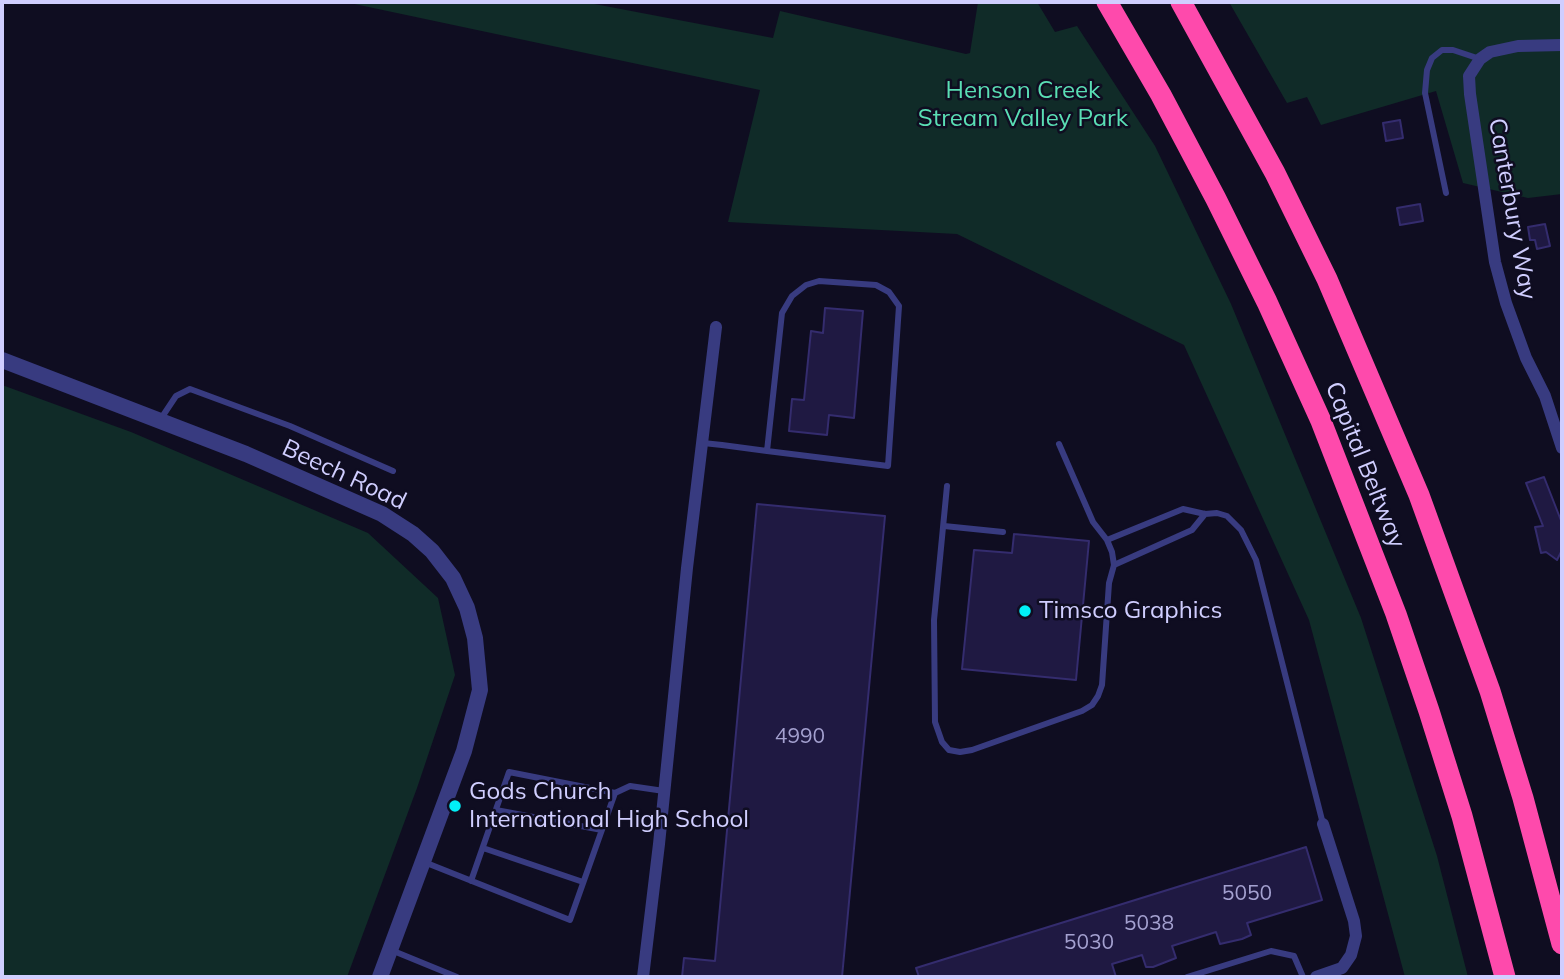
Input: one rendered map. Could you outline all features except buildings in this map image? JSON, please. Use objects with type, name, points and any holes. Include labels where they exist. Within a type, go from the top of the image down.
[{"type":"highway","name":"Capital Beltway","points":[[1107,2],[1161,95],[1216,199],[1321,421],[1396,614],[1429,712],[1462,816],[1505,977]]},
{"type":"highway","name":"Capital Beltway","points":[[1181,2],[1269,162],[1321,267],[1419,495],[1490,691],[1523,798],[1562,943]]},
{"type":"street","points":[[1480,59],[1500,49],[1562,45]]},
{"type":"street","name":"Canterbury Way","points":[[1480,59],[1469,76],[1470,94],[1495,262],[1506,303],[1526,358],[1545,397],[1562,448]]},
{"type":"street","points":[[643,977],[716,327]]},
{"type":"street","name":"Beech Road","points":[[2,360],[246,454],[382,513],[432,551],[453,579],[467,608],[475,638],[480,690],[464,751],[380,977]]},
{"type":"street","points":[[1316,977],[1344,972],[1356,936],[1354,920],[1324,824]]},
{"type":"lane","points":[[1446,193],[1425,93],[1427,70],[1432,58],[1442,50],[1453,50],[1480,59]]},
{"type":"lane","points":[[701,443],[888,466],[898,306],[889,292],[876,285],[819,281],[806,285],[792,296],[782,313],[768,451]]},
{"type":"lane","points":[[159,422],[176,396],[190,389],[290,426],[393,471]]},
{"type":"lane","points":[[947,486],[934,621],[935,722],[942,742],[949,750],[960,752],[1073,715],[1092,705],[1101,685],[1109,583],[1114,565],[1107,540],[1093,522],[1059,444]]},
{"type":"lane","points":[[1107,540],[1183,509],[1227,516],[1241,530],[1256,559],[1324,824]]},
{"type":"lane","points":[[1114,565],[1192,530],[1205,514]]},
{"type":"lane","points":[[944,526],[1003,532]]},
{"type":"lane","points":[[471,881],[509,772],[615,793],[630,786],[665,791]]},
{"type":"lane","points":[[422,861],[570,920],[615,793]]},
{"type":"lane","points":[[496,810],[602,830]]},
{"type":"lane","points":[[483,848],[583,882]]},
{"type":"lane","points":[[390,950],[457,977]]},
{"type":"lane","points":[[1187,977],[1271,951],[1294,957],[1303,977]]},
{"type":"green space","name":"Henson Creek Stream Valley Park","points":[[345,2],[584,2],[773,38],[780,11],[966,54],[970,53],[978,2],[1037,2],[1055,32],[1077,26],[1155,146],[1231,304],[1361,618],[1437,856],[1468,977],[1405,977],[1309,620],[1184,345],[957,234],[728,222],[760,90]]},
{"type":"green space","points":[[1229,2],[1562,2],[1562,194],[1528,198],[1463,183],[1436,91],[1321,125],[1307,97],[1287,103]]},
{"type":"green space","points":[[2,385],[131,432],[368,533],[438,598],[455,675],[417,788],[347,977],[2,977]]},
{"type":"place","name":"Timsco Graphics","points":[[1025,611]]},
{"type":"place","name":"Gods Church International High School","points":[[455,806]]}]
